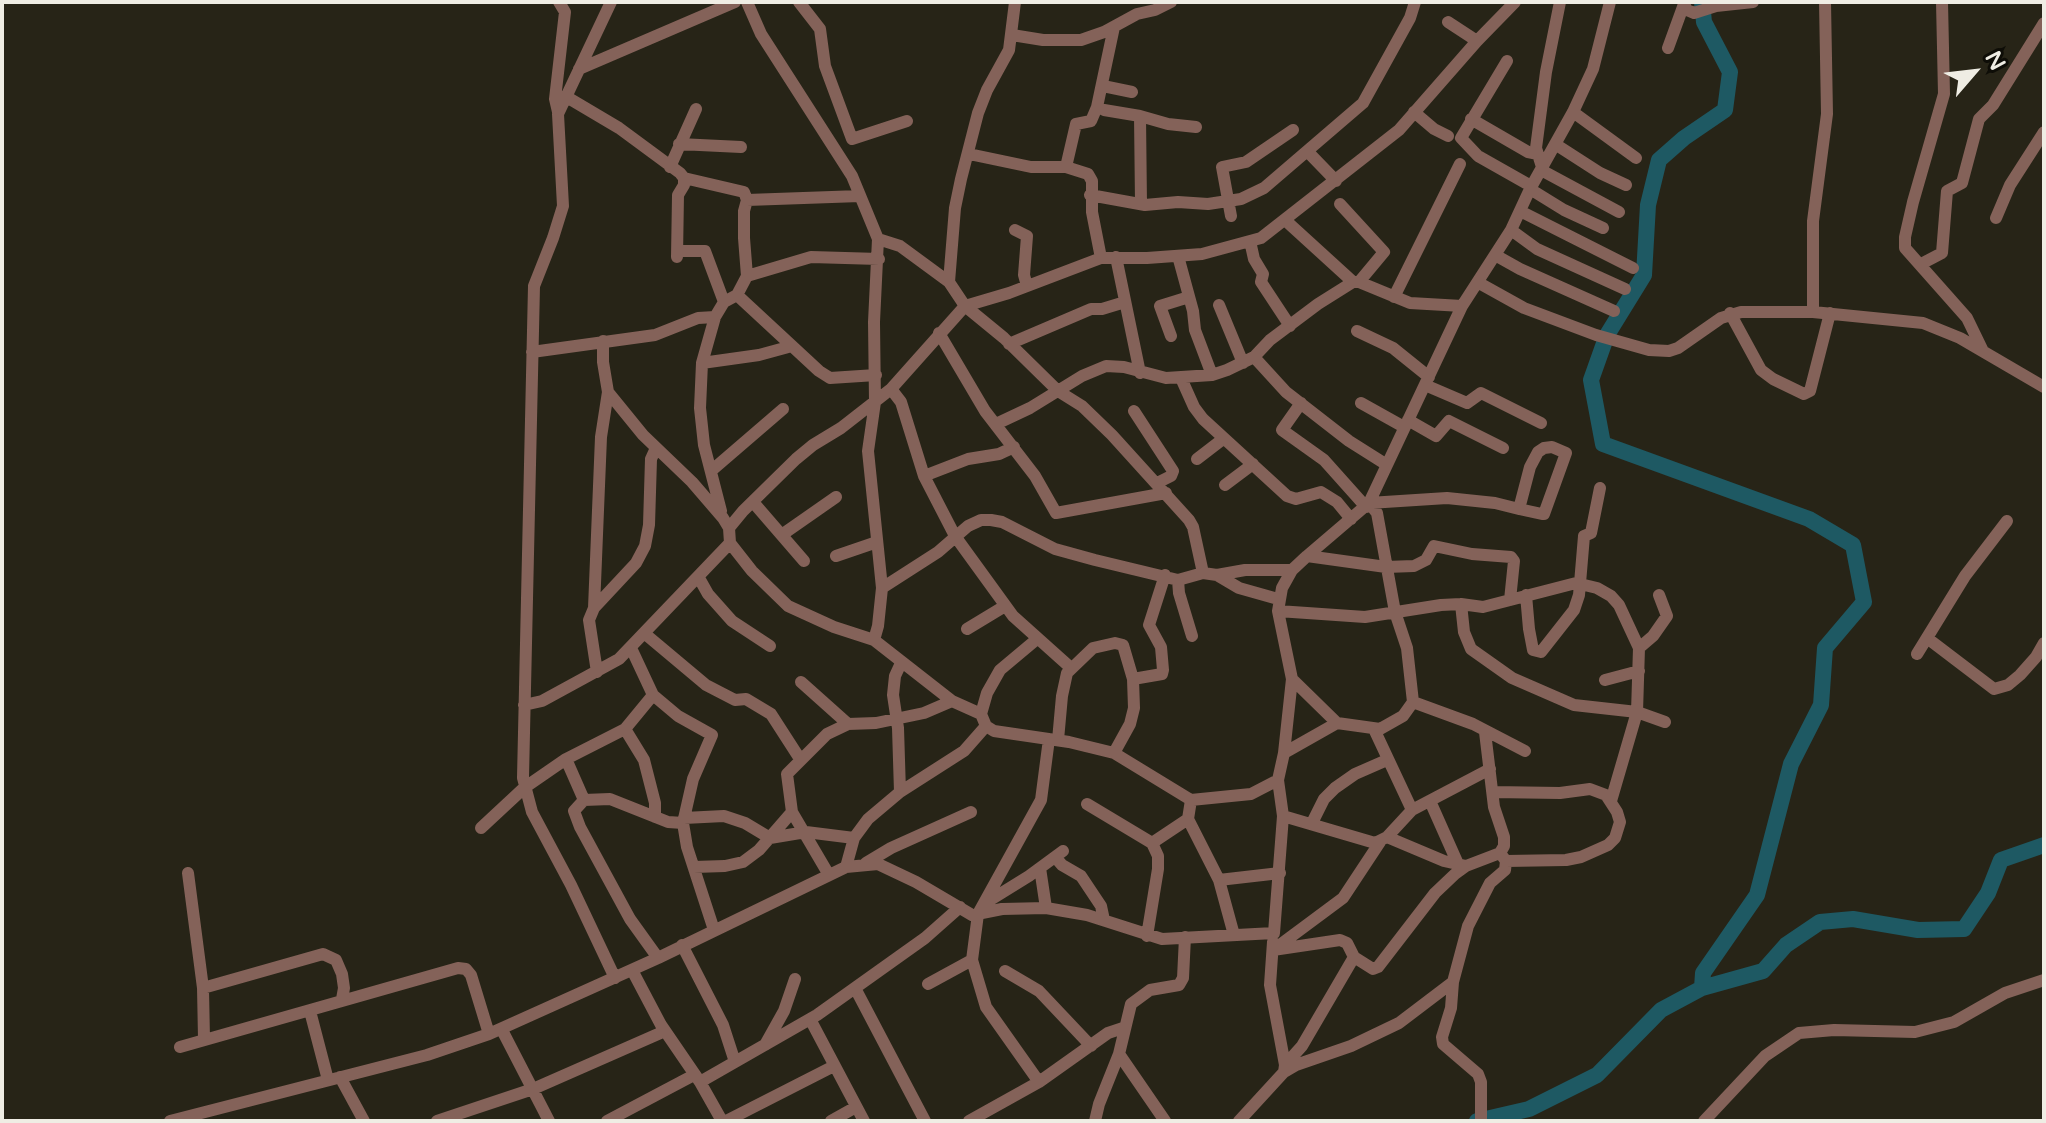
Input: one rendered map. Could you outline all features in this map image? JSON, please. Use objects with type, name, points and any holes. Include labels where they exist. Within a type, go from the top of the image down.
[{"type":"street","points":[[559,2],[565,12],[555,99],[563,206],[534,286],[524,788],[532,812],[615,978]]},
{"type":"street","points":[[558,114],[611,2]]},
{"type":"street","points":[[579,69],[735,2]]},
{"type":"street","points":[[747,2],[761,34],[852,176],[878,239],[874,322],[875,402],[868,451],[882,588],[874,640]]},
{"type":"street","points":[[799,2],[820,29],[825,66],[852,139]]},
{"type":"street","points":[[949,282],[955,208],[978,113],[1009,50],[1015,2]]},
{"type":"street","points":[[1012,35],[1043,40],[1081,40],[1171,2]]},
{"type":"street","points":[[1090,195],[1141,204],[1227,202],[1264,188],[1363,103],[1410,18],[1415,2]]},
{"type":"street","points":[[726,523],[813,445],[841,428],[891,389],[965,306],[1101,258],[1202,254],[1261,238],[1399,130],[1515,2]]},
{"type":"street","points":[[1560,2],[1546,72],[1536,148],[1541,169],[1619,212]]},
{"type":"street","points":[[1668,48],[1687,6],[1753,2]]},
{"type":"street","points":[[1813,312],[1813,221],[1827,114],[1825,2]]},
{"type":"street","points":[[1942,2],[1944,94],[1905,237],[1905,248],[1967,318],[1983,352]]},
{"type":"street","points":[[1284,1068],[1270,985],[1283,816],[1278,780],[1292,679],[1278,605],[1292,570],[1367,505],[1462,306],[1511,230],[1573,112],[1593,69],[1612,5]]},
{"type":"street","points":[[1448,22],[1477,41]]},
{"type":"street","points":[[1921,264],[1942,253],[1947,191],[1962,183],[1979,119],[1993,105],[2044,23]]},
{"type":"street","points":[[1066,167],[1076,124],[1091,121],[1103,86],[1114,27]]},
{"type":"street","points":[[1507,61],[1471,119],[1462,136],[1463,141],[1478,156],[1564,210],[1603,228]]},
{"type":"street","points":[[1103,86],[1132,92]]},
{"type":"street","points":[[565,96],[619,128],[684,178],[744,192],[747,200],[744,225],[747,276],[737,295],[724,302],[715,317],[702,363],[701,419],[730,543],[752,571],[788,606],[834,627],[874,640],[994,731],[1114,753],[1191,800],[1251,794],[1278,780]]},
{"type":"street","points":[[670,167],[696,109]]},
{"type":"street","points":[[1104,110],[1196,127]]},
{"type":"street","points":[[1414,112],[1448,136]]},
{"type":"street","points":[[1573,112],[1636,158]]},
{"type":"street","points":[[1140,116],[1141,204]]},
{"type":"street","points":[[1471,119],[1528,152],[1538,154]]},
{"type":"street","points":[[835,147],[907,121]]},
{"type":"street","points":[[1231,216],[1222,167],[1246,162],[1293,130]]},
{"type":"street","points":[[1996,218],[2010,185],[2044,132]]},
{"type":"street","points":[[679,144],[741,147]]},
{"type":"street","points":[[1555,144],[1600,173],[1626,185]]},
{"type":"street","points":[[1308,152],[1336,181]]},
{"type":"street","points":[[969,154],[1031,167],[1066,167],[1090,176],[1090,195],[1101,258]]},
{"type":"street","points":[[1394,297],[1460,164]]},
{"type":"street","points":[[684,178],[678,195],[677,254],[705,251],[724,302]]},
{"type":"street","points":[[747,200],[860,196]]},
{"type":"street","points":[[996,424],[1106,366],[1181,378],[1212,375],[1248,360],[1318,304],[1356,282],[1384,252],[1340,204]]},
{"type":"street","points":[[1520,211],[1633,268]]},
{"type":"street","points":[[1285,220],[1356,282],[1410,303],[1462,306]]},
{"type":"street","points":[[1015,230],[1027,236],[1024,275],[1027,286]]},
{"type":"street","points":[[1511,230],[1537,249],[1625,289]]},
{"type":"street","points":[[878,239],[900,246],[949,282],[965,306],[1058,391],[1092,416],[1162,488],[1193,527],[1203,573]]},
{"type":"street","points":[[1250,241],[1254,259],[1263,274],[1261,282],[1290,326]]},
{"type":"street","points":[[1495,255],[1614,311]]},
{"type":"street","points":[[1178,256],[1195,330],[1212,375]]},
{"type":"street","points":[[747,276],[811,257],[879,259]]},
{"type":"street","points":[[1116,257],[1140,373]]},
{"type":"street","points":[[1479,283],[1524,308],[1596,335],[1649,350],[1678,348],[1730,313],[1813,312],[1923,323],[1983,352],[2044,387]]},
{"type":"street","points":[[737,295],[830,378],[876,375]]},
{"type":"street","points":[[1171,336],[1160,306],[1189,297]]},
{"type":"street","points":[[1009,344],[1091,309],[1125,302]]},
{"type":"street","points":[[1219,305],[1248,360],[1349,441],[1387,465]]},
{"type":"street","points":[[1730,313],[1761,370],[1804,394],[1810,391],[1830,313]]},
{"type":"street","points":[[532,352],[655,335],[698,318],[715,317]]},
{"type":"street","points":[[1357,331],[1393,348],[1427,381],[1467,403],[1481,393],[1541,423]]},
{"type":"street","points":[[939,333],[1056,513],[1162,488],[1173,471],[1134,411]]},
{"type":"street","points":[[597,672],[589,620],[594,608],[601,437],[608,392],[603,341]]},
{"type":"street","points":[[702,363],[759,355],[792,346]]},
{"type":"street","points":[[1181,378],[1194,407],[1223,439],[1291,499],[1321,492],[1337,502],[1351,519]]},
{"type":"street","points":[[891,389],[901,402],[924,476],[955,536],[1005,606],[1071,668]]},
{"type":"street","points":[[608,392],[631,423],[692,482],[726,523]]},
{"type":"street","points":[[1292,679],[1337,723],[1374,729],[1386,727],[1403,716],[1413,702],[1407,648],[1395,612],[1377,513],[1324,460],[1282,430],[1301,403]]},
{"type":"street","points":[[1361,403],[1436,436],[1449,421],[1503,448]]},
{"type":"street","points":[[711,471],[783,409]]},
{"type":"street","points":[[1197,459],[1223,439]]},
{"type":"street","points":[[924,476],[968,459],[999,454],[1014,447]]},
{"type":"street","points":[[1367,505],[1447,498],[1495,503],[1519,509],[1542,514],[1546,512],[1566,453],[1552,447],[1538,452],[1530,467],[1519,509]]},
{"type":"street","points":[[594,608],[636,563],[645,546],[649,525],[651,459],[656,448]]},
{"type":"street","points":[[1225,485],[1253,464]]},
{"type":"street","points":[[1526,595],[1533,650],[1541,652],[1574,610],[1582,583],[1584,536],[1591,533],[1600,488]]},
{"type":"street","points":[[783,534],[836,497]]},
{"type":"street","points":[[753,502],[804,561]]},
{"type":"street","points":[[882,588],[981,520],[1002,522],[1055,549],[1171,578],[1245,570],[1292,570]]},
{"type":"street","points":[[1917,654],[1965,576],[2007,521]]},
{"type":"street","points":[[836,556],[877,542]]},
{"type":"street","points":[[524,705],[542,701],[619,659],[730,543]]},
{"type":"street","points":[[1307,556],[1386,567],[1414,566],[1426,560],[1432,549],[1438,546],[1472,554],[1511,557],[1514,561],[1510,600]]},
{"type":"street","points":[[1217,575],[1278,605],[1365,617],[1461,604],[1483,607],[1548,588],[1582,583],[1611,596],[1624,613],[1639,648],[1637,712],[1611,801]]},
{"type":"street","points":[[699,578],[708,594],[732,621],[770,646]]},
{"type":"street","points":[[1171,578],[1179,593],[1192,636]]},
{"type":"street","points":[[1133,679],[1162,674],[1161,647],[1149,625],[1171,578]]},
{"type":"street","points":[[1639,648],[1653,636],[1667,616],[1659,595]]},
{"type":"street","points":[[1461,604],[1466,643],[1475,654],[1512,678],[1574,705],[1637,712],[1665,722]]},
{"type":"street","points":[[967,629],[1005,606]]},
{"type":"street","points":[[644,633],[706,685],[735,700],[746,699],[771,714],[800,759]]},
{"type":"street","points":[[1927,638],[1994,689],[2008,685],[2020,675],[2044,643]]},
{"type":"street","points":[[846,867],[854,838],[868,819],[900,792],[964,751],[983,720],[987,693],[1000,670],[1037,639]]},
{"type":"street","points":[[1039,1082],[986,1007],[972,960],[981,909],[1041,800],[1064,681],[1071,668],[1093,648],[1115,643],[1123,645],[1133,679],[1133,715],[1114,753]]},
{"type":"street","points":[[631,648],[653,695],[678,716],[712,735],[693,779],[683,821],[687,847],[714,930]]},
{"type":"street","points":[[900,792],[893,685],[901,663]]},
{"type":"street","points":[[1605,680],[1639,671]]},
{"type":"street","points":[[801,682],[848,724]]},
{"type":"street","points":[[481,828],[524,788],[566,759],[625,729],[653,695]]},
{"type":"street","points":[[829,875],[792,812],[787,774],[827,734],[848,724],[876,723],[924,713],[952,701]]},
{"type":"street","points":[[1413,702],[1473,724],[1525,751]]},
{"type":"street","points":[[1284,753],[1337,723]]},
{"type":"street","points":[[625,729],[644,760],[655,803],[655,817]]},
{"type":"street","points":[[1374,729],[1412,810]]},
{"type":"street","points":[[1481,1118],[1481,1082],[1478,1074],[1443,1044],[1442,1037],[1468,926],[1490,883],[1505,870],[1504,837],[1494,807],[1485,732]]},
{"type":"street","points":[[566,759],[584,800]]},
{"type":"street","points":[[1312,823],[1324,799],[1335,788],[1355,774],[1387,760]]},
{"type":"street","points":[[1273,950],[1343,898],[1384,839],[1412,810],[1490,769]]},
{"type":"street","points":[[1283,816],[1358,839],[1384,839],[1462,865],[1503,857],[1566,860],[1608,845],[1615,838],[1620,822],[1606,795],[1590,789],[1560,793],[1493,792]]},
{"type":"street","points":[[658,958],[630,919],[576,820],[574,811],[584,800],[601,798],[619,801],[668,822],[724,816],[745,823],[770,838],[806,832],[854,838]]},
{"type":"street","points":[[1191,800],[1188,819],[1219,880],[1234,935]]},
{"type":"street","points":[[1430,801],[1462,865]]},
{"type":"street","points":[[1087,804],[1152,843],[1158,856],[1147,936]]},
{"type":"street","points":[[694,867],[743,862],[770,838],[792,812]]},
{"type":"street","points":[[865,864],[891,848],[971,812]]},
{"type":"street","points":[[1152,843],[1188,819]]},
{"type":"street","points":[[170,1121],[427,1055],[495,1032],[846,867],[878,864],[972,915],[1060,854],[1062,865],[1081,876],[1101,906],[1104,920]]},
{"type":"street","points":[[1273,950],[1340,940],[1347,943],[1354,957],[1373,969],[1378,967],[1435,893],[1462,865]]},
{"type":"street","points":[[1040,868],[1046,908]]},
{"type":"street","points":[[188,873],[203,988],[204,1039]]},
{"type":"street","points":[[1219,880],[1280,873]]},
{"type":"street","points":[[607,1121],[735,1062],[810,1019],[925,938],[960,907]]},
{"type":"street","points":[[981,909],[1046,908],[1104,920],[1162,939],[1274,933]]},
{"type":"street","points":[[1095,1121],[1119,1054],[1131,1004],[1150,990],[1179,985],[1183,978],[1185,937]]},
{"type":"street","points":[[682,945],[723,1025],[735,1062]]},
{"type":"street","points":[[203,988],[323,954],[336,960],[342,974],[342,999]]},
{"type":"street","points":[[1239,1121],[1302,1046],[1354,957]]},
{"type":"street","points":[[928,984],[972,960]]},
{"type":"street","points":[[180,1047],[310,1011],[342,999],[458,968],[466,969],[495,1032],[533,1089],[549,1121]]},
{"type":"street","points":[[632,970],[665,1031],[724,1121],[834,1066]]},
{"type":"street","points":[[1005,971],[1039,991],[1091,1046]]},
{"type":"street","points":[[765,1045],[784,1011],[795,979]]},
{"type":"street","points":[[1704,1121],[1765,1056],[1799,1033],[1834,1030],[1915,1032],[1954,1022],[2005,993],[2044,980]]},
{"type":"street","points":[[1284,1068],[1351,1046],[1399,1023],[1453,982]]},
{"type":"street","points":[[855,988],[925,1121]]},
{"type":"street","points":[[310,1011],[334,1079],[364,1121]]},
{"type":"street","points":[[810,1019],[864,1121]]},
{"type":"street","points":[[969,1121],[992,1115],[1108,1033],[1123,1028]]},
{"type":"street","points":[[437,1121],[533,1089],[665,1031]]},
{"type":"street","points":[[1119,1054],[1165,1121]]},
{"type":"street","points":[[831,1121],[856,1107]]},
{"type":"waterway","points":[[1702,2],[1704,22],[1730,72],[1725,110],[1684,138],[1659,160],[1648,205],[1644,275],[1607,335],[1591,380],[1603,444],[1809,519],[1853,545],[1864,602],[1825,648],[1821,705],[1791,764],[1757,895],[1703,973],[1702,988]]},
{"type":"waterway","points":[[1477,1121],[1529,1109],[1597,1075],[1661,1010],[1702,988],[1763,971],[1786,945],[1820,922],[1853,919],[1918,930],[1964,929],[1988,893],[2001,860],[2044,845]]}]
